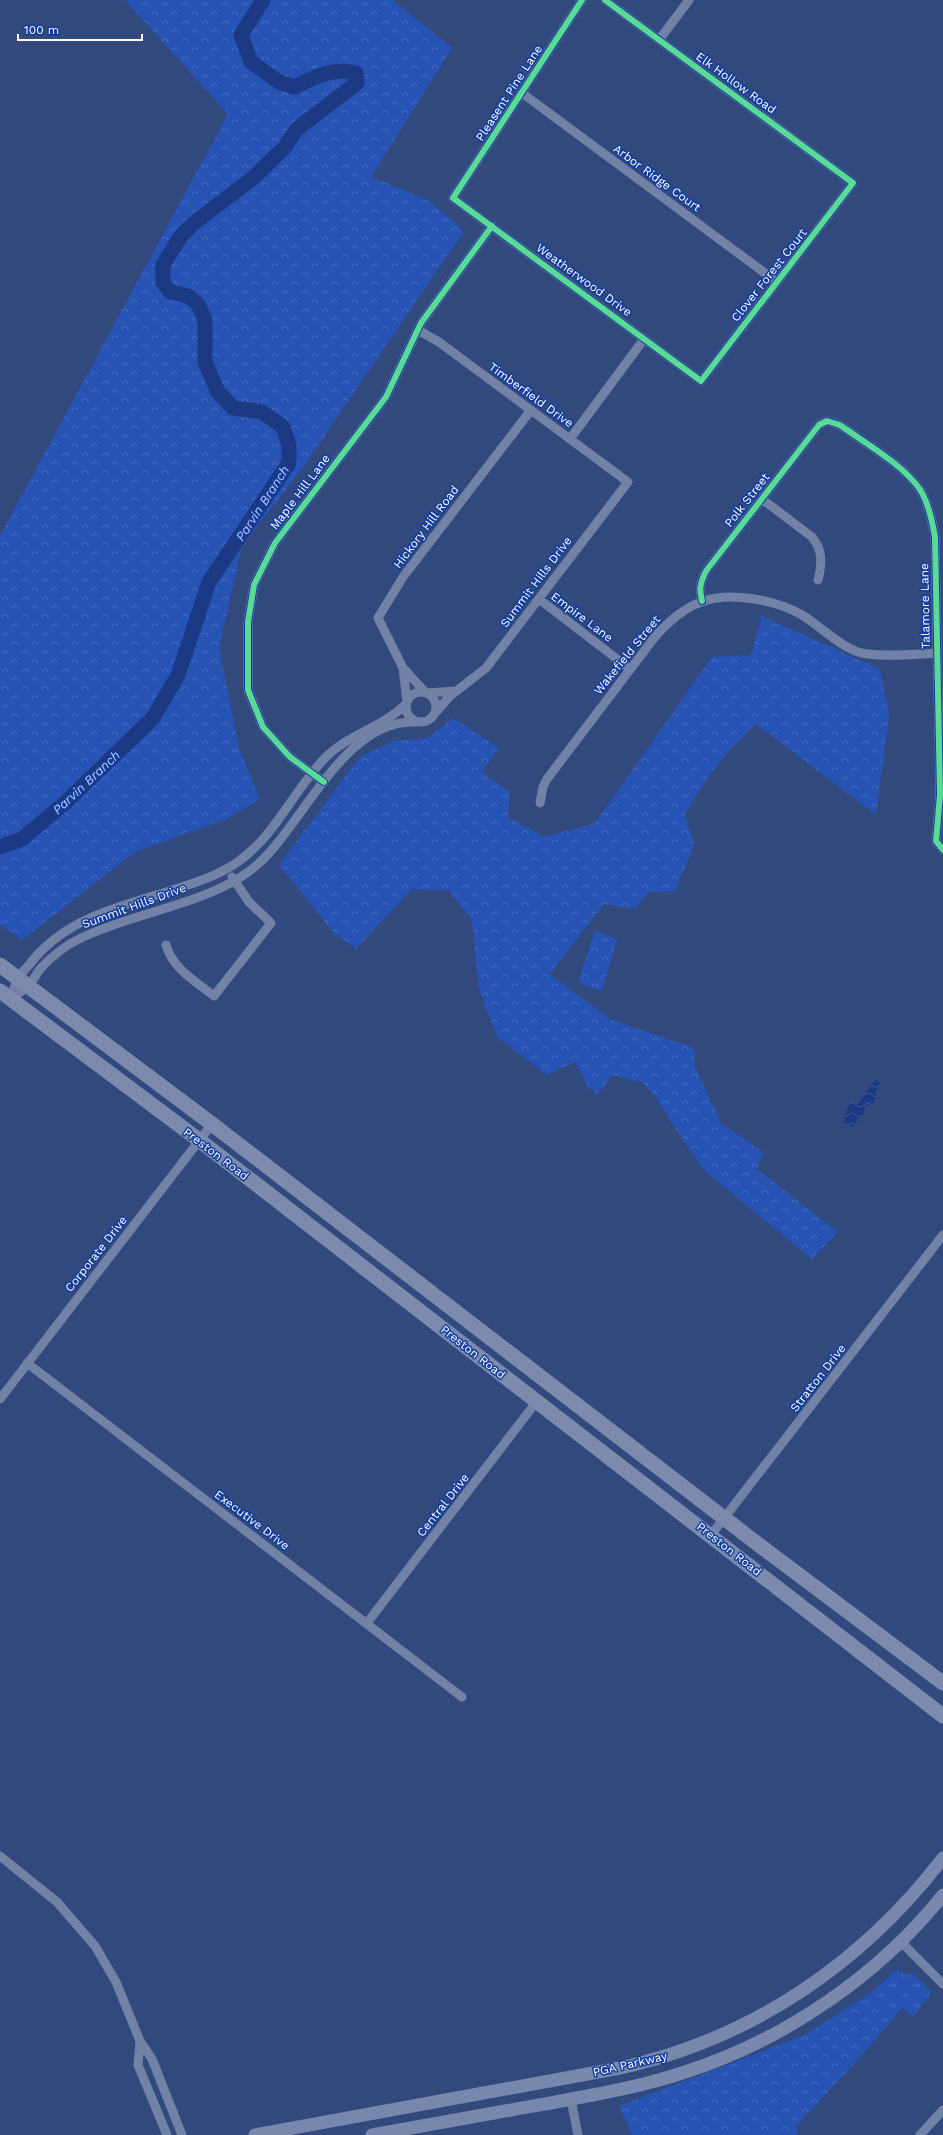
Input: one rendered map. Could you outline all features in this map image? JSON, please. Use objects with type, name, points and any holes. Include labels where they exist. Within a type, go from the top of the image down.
[{"type":"main road","name":"Preston Road","points":[[0,966],[212,1124],[724,1518],[943,1683]]},
{"type":"main road","name":"Preston Road","points":[[5,995],[199,1140],[943,1716]]},
{"type":"main road","points":[[420,1311],[433,1294]]},
{"type":"main road","points":[[537,1401],[544,1394],[560,1392]]},
{"type":"main road","name":"PGA Parkway","points":[[255,2135],[568,2078],[656,2059],[701,2044],[744,2025],[793,1998],[824,1977],[884,1926],[913,1895],[943,1858]]},
{"type":"main road","name":"PGA Parkway","points":[[372,2135],[571,2099],[662,2079],[699,2068],[749,2047],[829,2000],[863,1974],[900,1941],[943,1895]]},
{"type":"main road","points":[[884,1926],[900,1941]]},
{"type":"main road","points":[[568,2078],[571,2099]]},
{"type":"street","name":"Pleasent Pine Lane","points":[[453,198],[582,0]]},
{"type":"street","name":"Elk Hollow Road","points":[[605,0],[854,183]]},
{"type":"street","points":[[659,40],[689,0]]},
{"type":"street","name":"Arbor Ridge Court","points":[[522,93],[778,282]]},
{"type":"street","name":"Clover Forest Court","points":[[702,381],[854,183]]},
{"type":"street","name":"Weatherwood Drive","points":[[453,198],[702,381]]},
{"type":"street","name":"Maple Hill Lane","points":[[324,782],[290,757],[263,727],[248,690],[248,622],[254,585],[275,543],[386,397],[418,330],[492,226]]},
{"type":"street","name":"Timberfield Drive","points":[[418,330],[439,342],[628,482]]},
{"type":"street","points":[[570,439],[644,339]]},
{"type":"street","name":"Hickory Hill Road","points":[[426,693],[403,668],[378,618],[403,577],[531,410]]},
{"type":"street","name":"Polk Street","points":[[702,601],[699,589],[700,582],[706,571],[819,425],[827,421]]},
{"type":"street","name":"Talamore Lane","points":[[827,421],[840,425],[899,468],[920,490],[932,520],[939,571],[937,653],[940,795],[936,841],[943,850]]},
{"type":"street","name":"Summit Hills Drive","points":[[436,712],[456,690],[486,668],[628,482]]},
{"type":"street","points":[[762,499],[818,543],[822,564],[818,580]]},
{"type":"street","name":"Wakefield Street","points":[[540,803],[543,787],[547,779],[666,624],[684,610],[702,601],[748,598],[780,604],[801,615],[857,652],[883,654],[937,653]]},
{"type":"street","name":"Empire Lane","points":[[539,599],[630,669]]},
{"type":"street","name":"Hickory Hill Road","points":[[403,668],[407,703]]},
{"type":"street","points":[[426,693],[436,701],[436,712],[428,722],[416,722],[408,716],[407,703],[414,694],[456,690]]},
{"type":"street","name":"Summit Hills Drive","points":[[23,983],[49,941],[76,924],[208,878],[227,869],[243,858],[260,842],[299,790],[334,749],[350,739],[390,719],[407,703]]},
{"type":"street","name":"Summit Hills Drive","points":[[5,995],[23,983],[78,939],[100,929],[217,890],[251,870],[276,845],[324,782],[346,756],[370,736],[398,723],[416,722]]},
{"type":"street","points":[[166,945],[170,958],[178,968],[214,996],[271,923],[249,902],[227,869]]},
{"type":"street","name":"Corporate Drive","points":[[0,1398],[212,1124]]},
{"type":"street","name":"Stratton Drive","points":[[711,1535],[943,1235]]},
{"type":"street","name":"Executive Drive","points":[[27,1363],[368,1623],[462,1697]]},
{"type":"street","name":"Central Drive","points":[[368,1623],[537,1401]]},
{"type":"street","points":[[0,1856],[45,1891],[86,1935],[116,1982],[140,2041],[152,2059],[182,2135]]},
{"type":"street","points":[[900,1941],[943,1984]]},
{"type":"street","points":[[140,2041],[138,2065],[167,2135]]},
{"type":"street","points":[[571,2099],[578,2135]]},
{"type":"street","points":[[920,2135],[943,2110]]},
{"type":"green space","points":[[125,0],[393,0],[452,48],[371,177],[428,200],[464,231],[304,466],[242,546],[219,648],[239,748],[260,799],[228,818],[135,852],[22,940],[0,925],[0,536],[228,114]]},
{"type":"green space","points":[[762,616],[880,669],[889,716],[876,815],[756,724],[727,753],[710,774],[685,814],[694,845],[675,891],[649,892],[635,909],[604,904],[550,974],[610,1019],[694,1048],[695,1067],[721,1123],[763,1152],[757,1169],[838,1232],[812,1259],[706,1172],[683,1140],[655,1096],[643,1083],[613,1075],[598,1094],[589,1088],[575,1062],[547,1075],[497,1037],[479,989],[472,920],[449,891],[412,889],[356,949],[334,933],[279,865],[360,757],[393,741],[428,738],[453,718],[499,748],[481,772],[510,792],[508,818],[545,837],[595,823],[712,657],[751,655]]},
{"type":"green space","points":[[595,931],[617,939],[602,991],[578,983]]},
{"type":"green space","points":[[897,1969],[905,1975],[913,1974],[932,1992],[913,2017],[903,2008],[895,2016],[871,1993]]},
{"type":"green space","points":[[871,1993],[895,2016],[854,2064],[796,2126],[798,2135],[632,2135],[619,2106],[803,2036]]},
{"type":"water","points":[[876,1079],[881,1084],[875,1093],[877,1098],[871,1105],[865,1105],[864,1113],[852,1127],[844,1122],[849,1103],[858,1104]]},
{"type":"waterway","name":"Parvin Branch","points":[[0,847],[22,839],[65,803],[153,718],[178,675],[209,582],[289,463],[289,445],[283,427],[262,412],[233,408],[218,392],[205,362],[205,320],[198,304],[188,296],[170,292],[163,283],[163,265],[180,237],[194,223],[253,178],[284,148],[297,129],[357,83],[356,73],[340,71],[324,74],[295,87],[279,82],[251,62],[241,35],[263,0]]},
{"type":"cycle path","points":[[582,0],[453,198],[701,381],[853,183],[605,0]]},
{"type":"cycle path","points":[[324,782],[290,757],[263,727],[248,690],[248,622],[254,585],[275,543],[386,397],[421,323],[492,226]]},
{"type":"cycle path","points":[[702,601],[701,586],[702,579],[706,571],[819,425],[827,421],[840,425],[884,455],[914,481],[926,502],[935,537],[940,795],[936,841],[943,850]]}]
